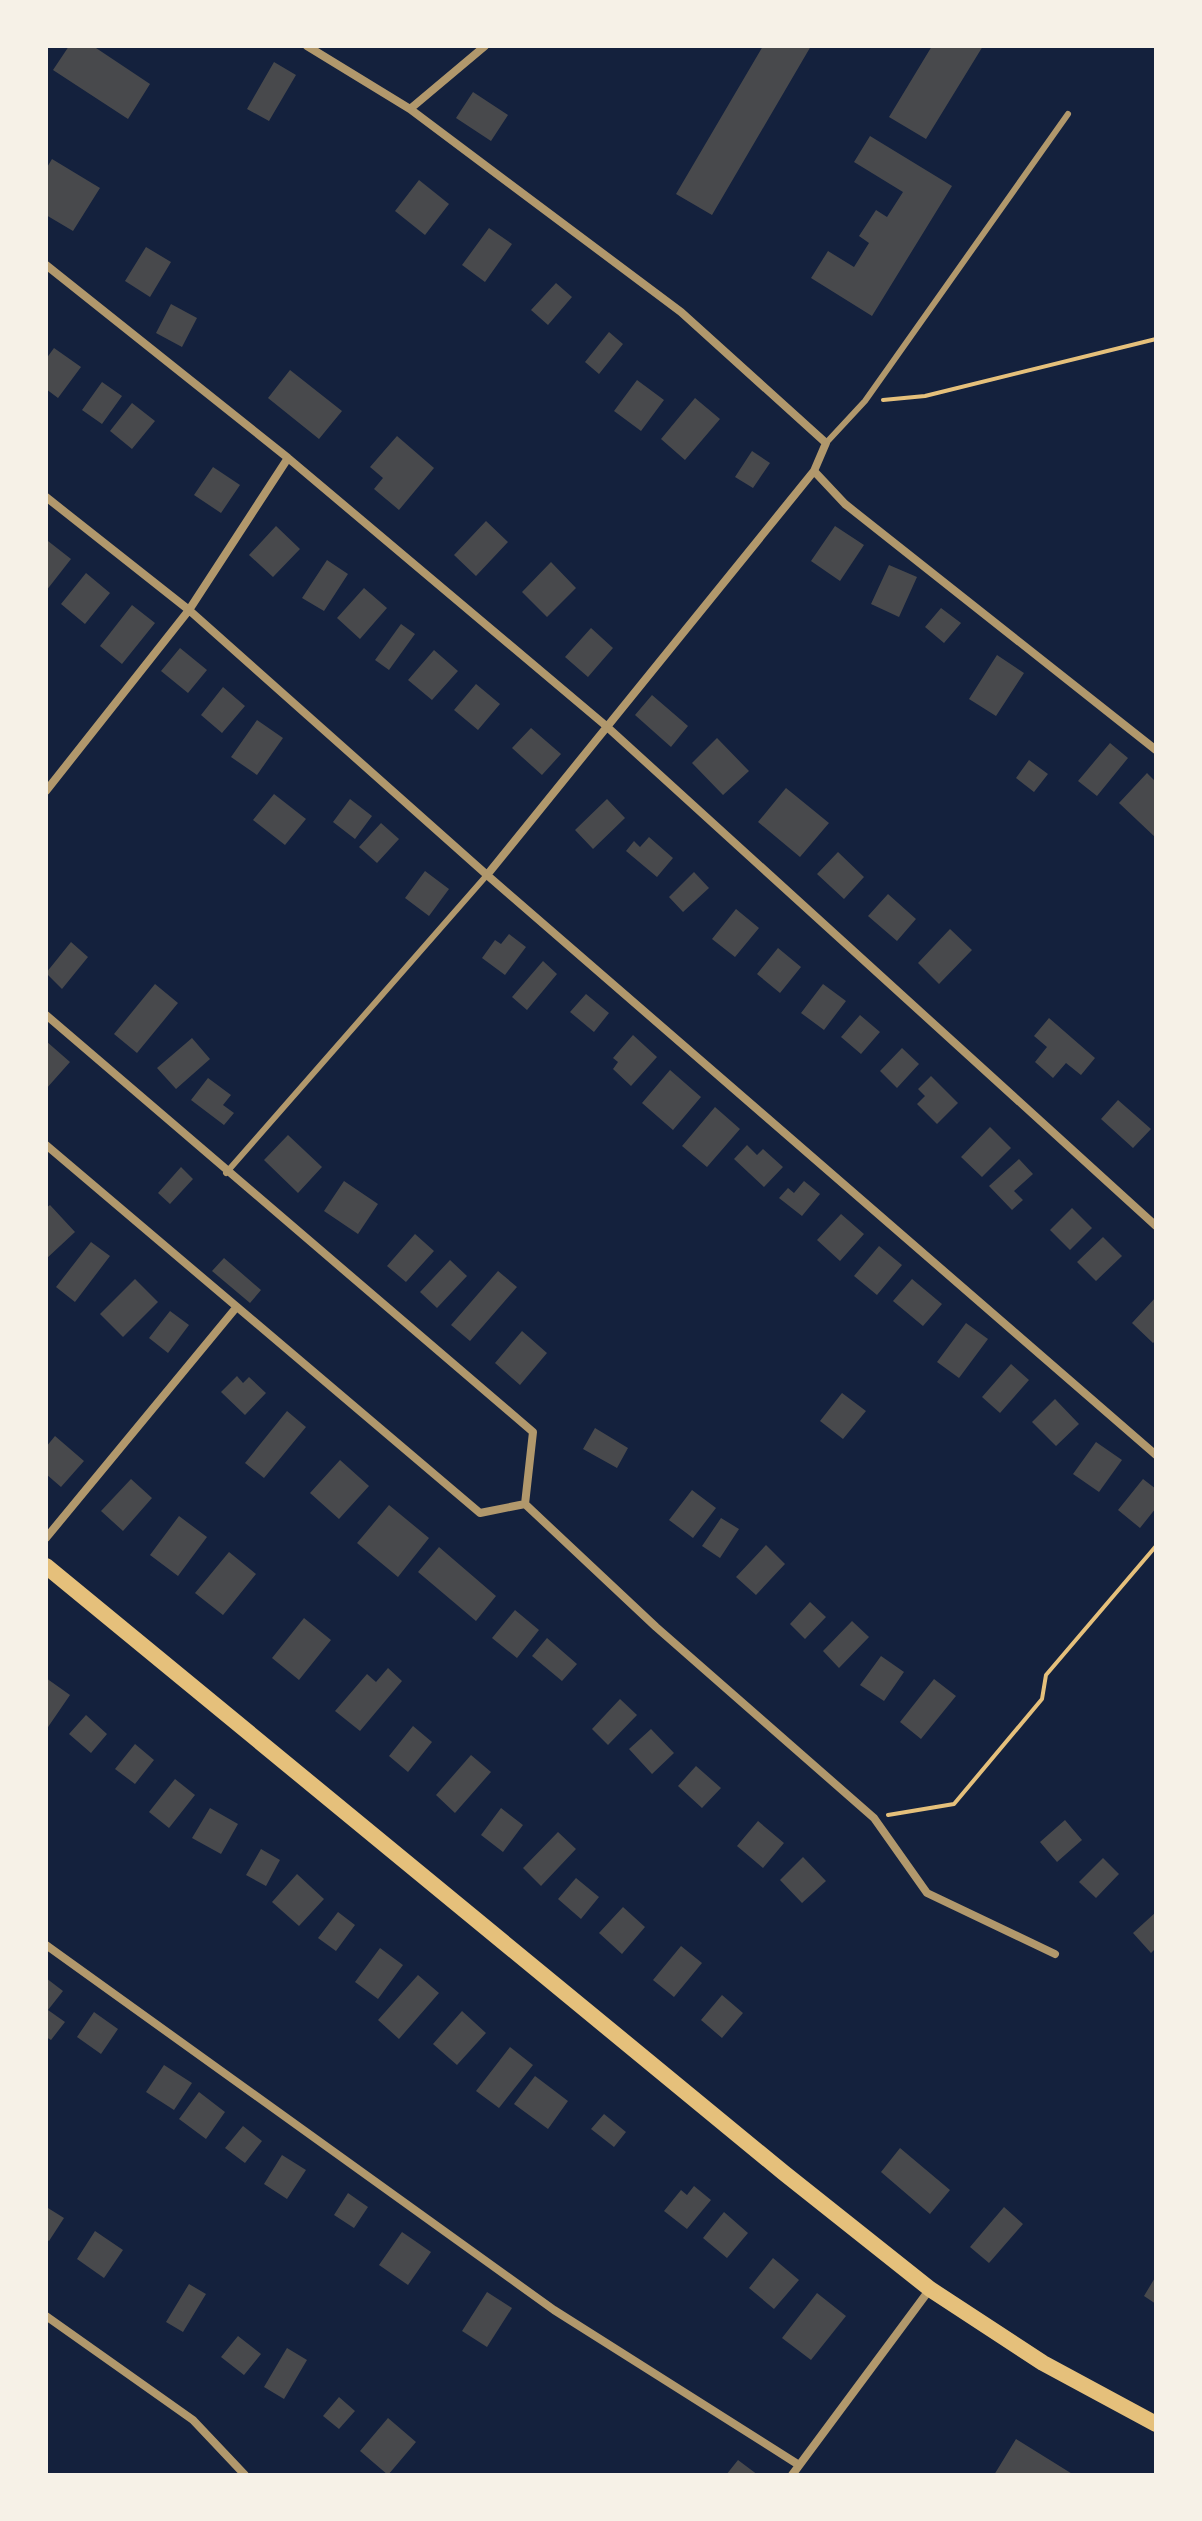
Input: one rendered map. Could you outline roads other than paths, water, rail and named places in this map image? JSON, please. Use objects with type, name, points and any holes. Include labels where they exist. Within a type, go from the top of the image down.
[{"type":"main road","points":[[46,1566],[772,2163],[930,2289],[1043,2363],[1156,2424]]},
{"type":"street","points":[[307,46],[410,109],[681,312],[826,443],[814,471],[605,725],[487,875]]},
{"type":"street","points":[[410,109],[485,46]]},
{"type":"street","points":[[46,265],[288,458],[605,725],[1156,1226]]},
{"type":"street","points":[[46,791],[189,610],[288,458]]},
{"type":"street","points":[[814,471],[845,504],[1156,750]]},
{"type":"street","points":[[46,497],[189,610],[487,875],[1156,1455]]},
{"type":"street","points":[[46,1015],[226,1173],[533,1432],[525,1504]]},
{"type":"street","points":[[46,1145],[235,1309],[480,1513],[525,1504]]},
{"type":"street","points":[[46,1538],[235,1309]]},
{"type":"street","points":[[525,1504],[656,1627],[874,1818],[927,1893],[1055,1954]]},
{"type":"street","points":[[46,1945],[554,2310],[799,2465]]},
{"type":"street","points":[[792,2475],[930,2289]]},
{"type":"street","points":[[46,2316],[193,2420],[245,2475]]},
{"type":"lane","points":[[826,443],[865,401],[1068,114]]},
{"type":"lane","points":[[226,1173],[487,875]]}]
